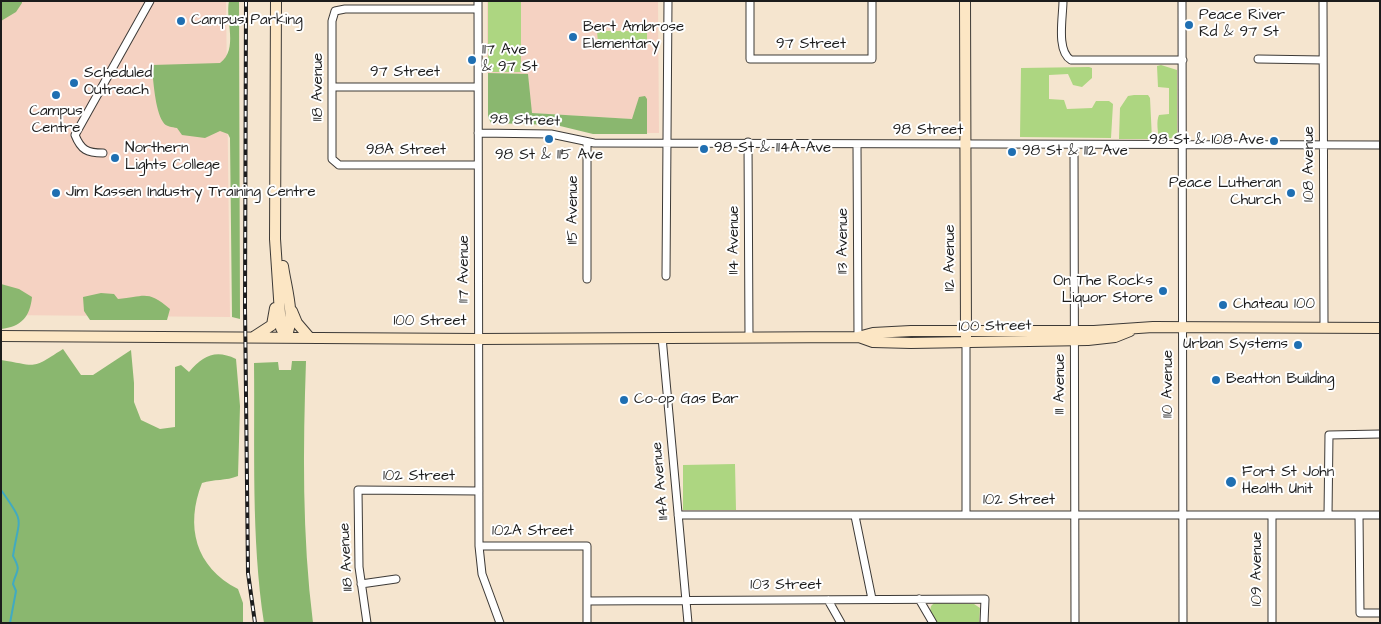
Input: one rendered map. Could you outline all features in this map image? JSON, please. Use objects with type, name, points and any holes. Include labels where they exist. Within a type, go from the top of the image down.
[{"type":"main road","points":[[276,1],[277,267],[281,328],[286,337]]},
{"type":"main road","name":"112 Avenue","points":[[966,1],[966,337]]},
{"type":"main road","points":[[276,198],[289,306],[290,328],[286,337]]},
{"type":"main road","points":[[255,337],[266,331],[274,319],[277,267]]},
{"type":"main road","points":[[289,306],[298,323],[309,337]]},
{"type":"main road","name":"100 Street","points":[[1,336],[858,337],[911,331],[966,337],[1074,336],[1153,327],[1380,328]]},
{"type":"street","points":[[103,153],[88,152],[80,147],[75,136],[150,1]]},
{"type":"street","points":[[666,276],[668,1]]},
{"type":"street","name":"97 Street","points":[[750,1],[750,59],[872,59],[872,1]]},
{"type":"street","points":[[1063,1],[1063,47],[1067,57],[1076,61],[1182,60]]},
{"type":"street","name":"110 Avenue","points":[[1182,1],[1183,623]]},
{"type":"street","name":"108 Avenue","points":[[1323,1],[1324,327]]},
{"type":"street","name":"118 Avenue","points":[[335,163],[332,153],[332,21],[336,11],[345,8],[478,5]]},
{"type":"street","name":"117 Avenue","points":[[478,5],[479,546],[482,574],[500,623]]},
{"type":"street","points":[[1258,60],[1323,60]]},
{"type":"street","name":"97 Street","points":[[332,87],[478,87]]},
{"type":"street","name":"98 Street","points":[[478,134],[551,134],[587,142],[666,143],[1380,145]]},
{"type":"street","name":"115 Avenue","points":[[587,142],[587,279]]},
{"type":"street","name":"114 Avenue","points":[[748,142],[749,337]]},
{"type":"street","name":"111 Avenue","points":[[1074,144],[1075,623]]},
{"type":"street","name":"113 Avenue","points":[[857,145],[858,337]]},
{"type":"street","name":"98A Street","points":[[335,163],[345,165],[478,165]]},
{"type":"street","name":"114A Avenue","points":[[662,337],[688,623]]},
{"type":"street","name":"112 Avenue","points":[[966,337],[966,515]]},
{"type":"street","points":[[1328,515],[1329,435],[1380,434]]},
{"type":"street","name":"118 Avenue","points":[[358,490],[361,584],[368,623]]},
{"type":"street","name":"102 Street","points":[[358,490],[479,491]]},
{"type":"street","name":"102 Street","points":[[678,515],[1380,515]]},
{"type":"street","name":"109 Avenue","points":[[1272,515],[1272,623]]},
{"type":"street","points":[[1359,515],[1360,613],[1380,613]]},
{"type":"street","points":[[856,516],[872,599]]},
{"type":"street","name":"102A Street","points":[[479,546],[587,546],[587,601]]},
{"type":"street","points":[[361,584],[396,579]]},
{"type":"street","points":[[919,599],[933,623]]},
{"type":"street","name":"103 Street","points":[[587,601],[984,599],[984,623]]},
{"type":"street","points":[[828,600],[841,623]]},
{"type":"street","points":[[587,601],[588,623]]},
{"type":"shaded area","name":"Northern Lights College","points":[[1,1],[226,1],[230,317],[1,315]]},
{"type":"shaded area","name":"Bert Ambrose Elementary","points":[[487,1],[658,1],[659,133],[647,133],[647,120],[531,113],[528,74],[487,73]]},
{"type":"green space","points":[[1,1],[22,1],[22,3],[16,12],[1,21]]},
{"type":"green space","points":[[229,1],[239,1],[240,319],[232,317],[230,138],[228,134],[220,131],[205,138],[182,135],[177,128],[164,124],[156,102],[152,65],[220,63],[226,57],[229,50]]},
{"type":"green space","points":[[488,1],[521,1],[521,72],[488,72]]},
{"type":"green space","points":[[597,31],[636,31],[636,33],[647,33],[647,46],[611,47],[611,44],[598,43]]},
{"type":"green space","points":[[1161,65],[1177,70],[1177,133],[1167,139],[1159,139],[1157,127],[1159,115],[1169,114],[1169,88],[1158,87],[1157,66]]},
{"type":"green space","points":[[1021,68],[1092,68],[1092,78],[1082,87],[1073,85],[1068,74],[1049,75],[1049,99],[1064,100],[1067,109],[1092,108],[1096,101],[1109,101],[1113,104],[1111,138],[1020,137]]},
{"type":"green space","points":[[488,73],[528,74],[532,113],[632,119],[639,97],[645,96],[647,99],[647,134],[593,134],[556,125],[491,123],[488,117]]},
{"type":"green space","points":[[1148,95],[1150,98],[1152,139],[1119,139],[1120,108],[1128,96]]},
{"type":"green space","points":[[1,284],[19,289],[32,297],[29,310],[23,320],[14,326],[1,329]]},
{"type":"green space","points":[[101,293],[114,294],[118,299],[145,296],[156,299],[170,309],[167,320],[90,320],[84,311],[83,297]]},
{"type":"green space","points":[[63,349],[81,375],[93,375],[131,350],[134,402],[141,420],[160,429],[175,427],[175,367],[181,365],[189,372],[204,358],[216,354],[236,359],[240,406],[238,476],[202,483],[194,515],[198,544],[203,557],[223,580],[238,589],[243,603],[243,623],[1,623],[1,360],[34,365]]},
{"type":"green space","points":[[292,361],[306,361],[304,492],[309,590],[313,623],[264,623],[255,526],[254,363],[278,362],[279,370],[291,370]]},
{"type":"green space","points":[[735,464],[736,510],[683,510],[683,465]]},
{"type":"green space","points":[[934,603],[974,604],[980,608],[979,623],[937,623],[930,611]]},
{"type":"waterway","points":[[1,490],[14,509],[19,521],[13,556],[18,571],[13,584],[16,591],[10,623]]},
{"type":"railway","points":[[246,1],[245,306],[248,573],[255,623]]},
{"type":"place","name":"Campus Parking","points":[[181,21]]},
{"type":"place","name":"Peace River Rd & 97 St","points":[[1189,25]]},
{"type":"place","name":"Bert Ambrose Elementary","points":[[573,37]]},
{"type":"place","name":"117 Ave & 97 St","points":[[472,60]]},
{"type":"place","name":"Scheduled Outreach","points":[[74,83]]},
{"type":"place","name":"Campus Centre","points":[[56,95]]},
{"type":"place","name":"98 St & 115 Ave","points":[[549,139]]},
{"type":"place","name":"98 St & 108 Ave","points":[[1274,141]]},
{"type":"place","name":"98 St & 114A Ave","points":[[704,149]]},
{"type":"place","name":"98 St & 112 Ave","points":[[1012,152]]},
{"type":"place","name":"Northern Lights College","points":[[115,158]]},
{"type":"place","name":"Jim Kassen Industry Training Centre","points":[[56,193]]},
{"type":"place","name":"Peace Lutheran Church","points":[[1291,193]]},
{"type":"place","name":"On The Rocks Liquor Store","points":[[1163,291]]},
{"type":"place","name":"Chateau 100","points":[[1223,305]]},
{"type":"place","name":"Urban Systems","points":[[1298,345]]},
{"type":"place","name":"Beatton Building","points":[[1216,380]]},
{"type":"place","name":"Co-op Gas Bar","points":[[624,400]]},
{"type":"place","name":"Fort St John Health Unit","points":[[1231,482]]}]
